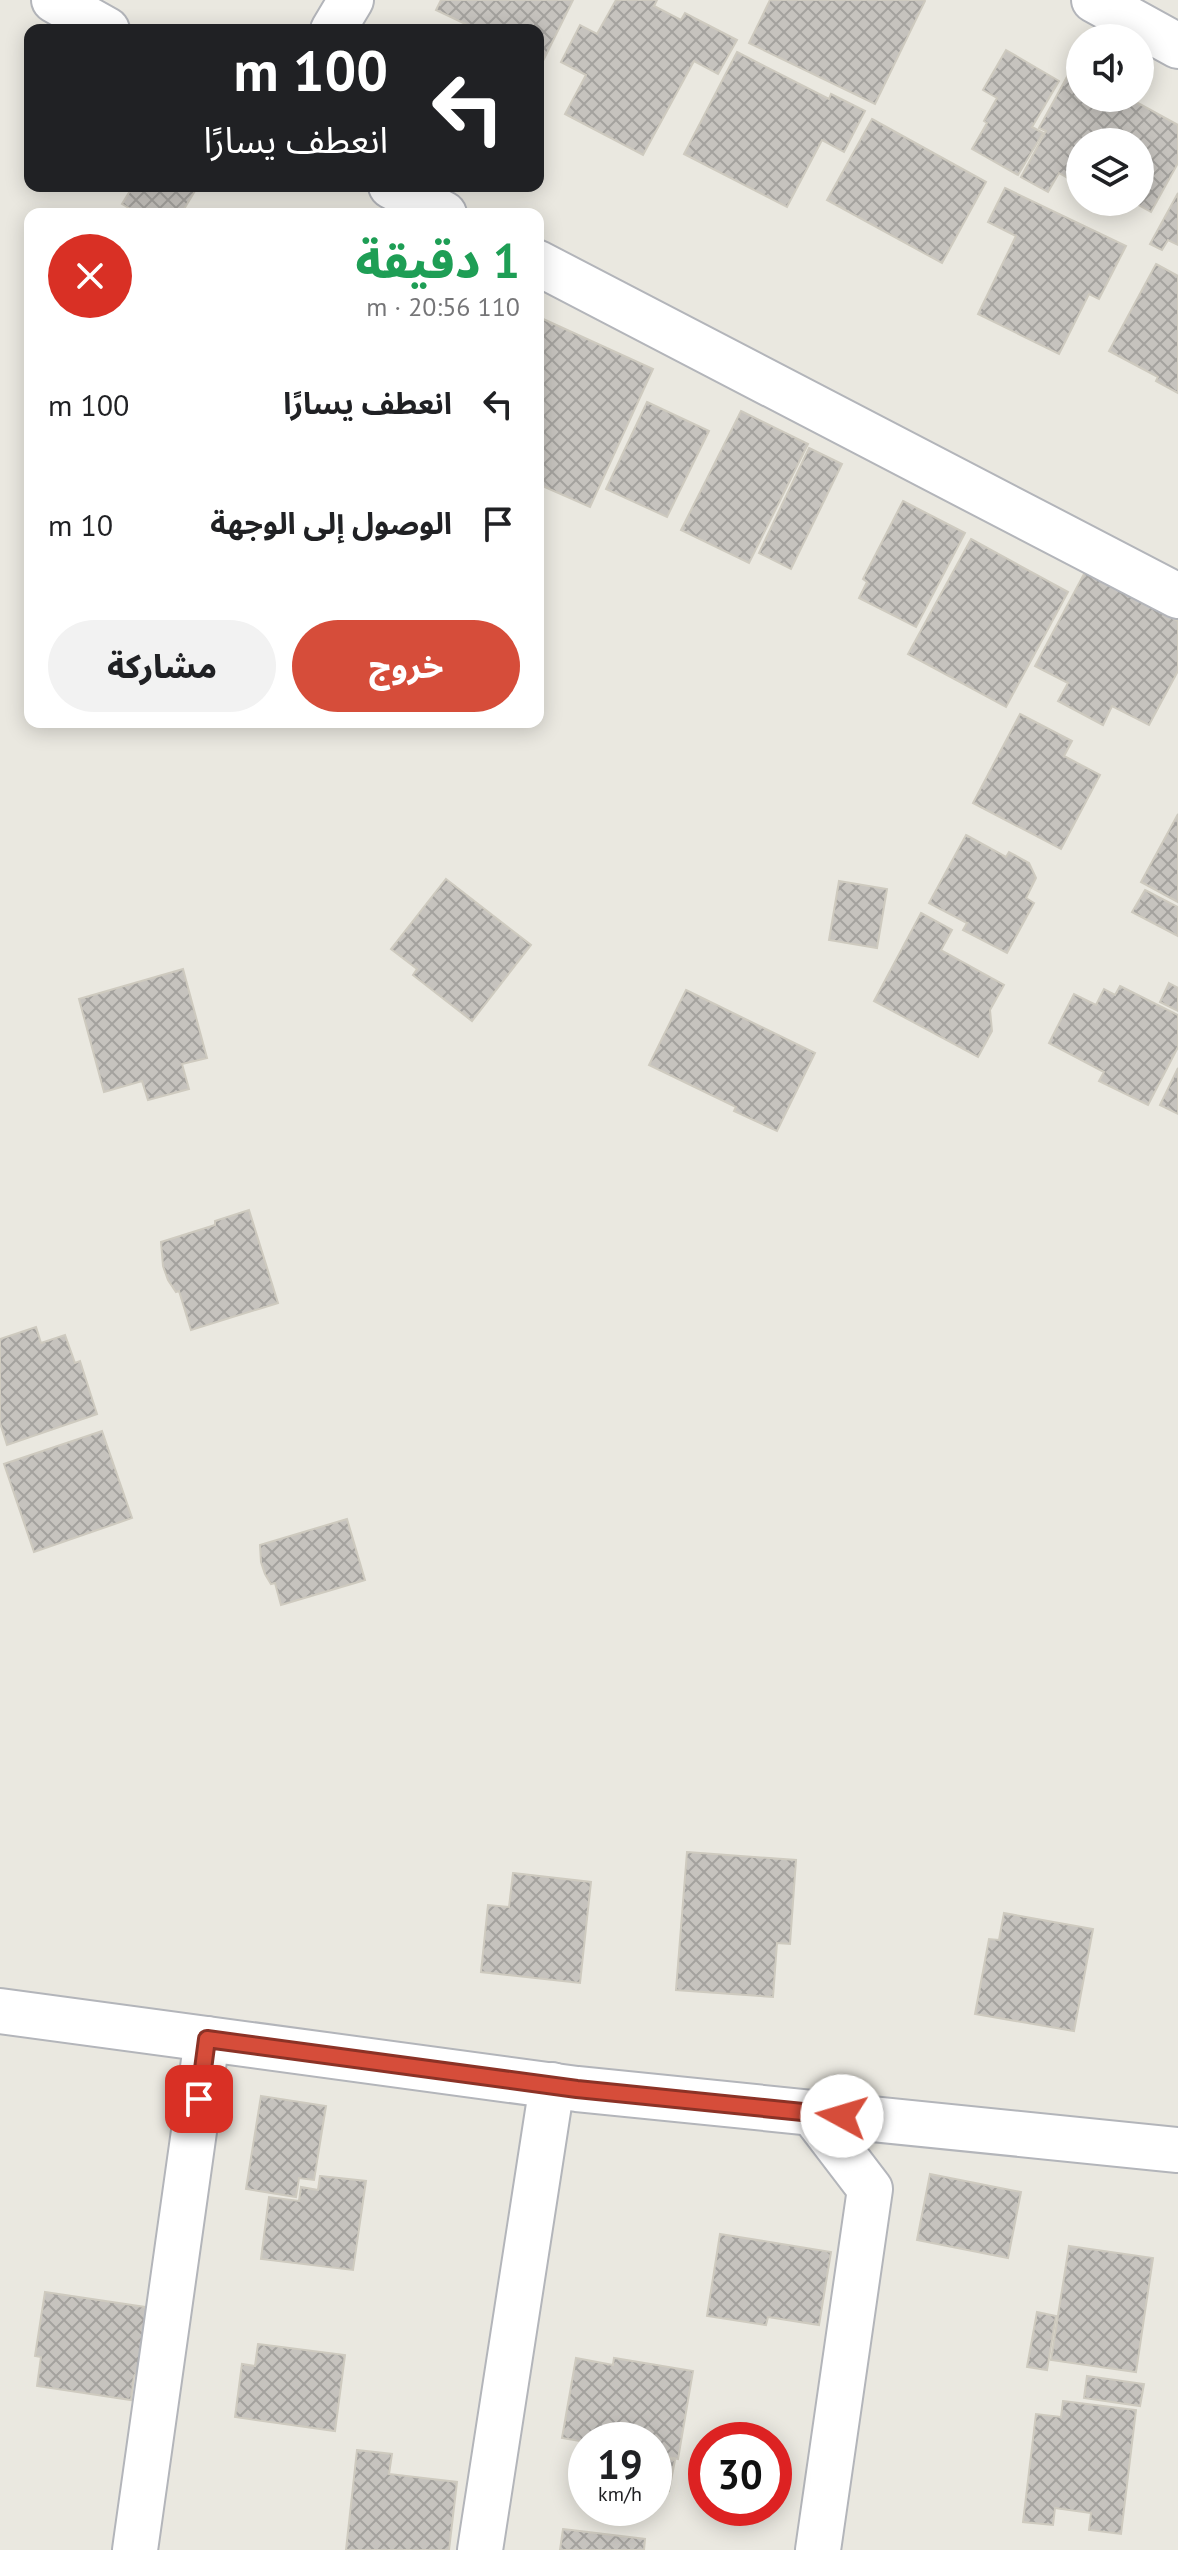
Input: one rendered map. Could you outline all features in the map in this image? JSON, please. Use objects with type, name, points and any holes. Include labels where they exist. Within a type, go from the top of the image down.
[{"type":"street","points":[[54,0],[96,24]]},
{"type":"street","points":[[337,24],[351,0]]},
{"type":"street","points":[[1094,0],[1178,46]]},
{"type":"street","points":[[402,192],[433,208]]},
{"type":"street","points":[[544,266],[1178,596]]},
{"type":"street","points":[[0,2011],[552,2085],[1178,2150]]},
{"type":"street","points":[[135,2550],[207,2039]]},
{"type":"street","points":[[480,2550],[552,2085]]},
{"type":"street","points":[[812,2113],[870,2189],[818,2550]]},
{"type":"building","points":[[441,0],[573,0],[544,59],[544,24],[465,24],[436,10]]},
{"type":"building","points":[[616,0],[657,0],[654,6],[681,20],[685,13],[737,40],[718,74],[694,61],[643,155],[565,114],[586,75],[561,62],[580,25],[597,34]]},
{"type":"building","points":[[770,0],[925,1],[875,104],[749,43]]},
{"type":"building","points":[[1006,50],[1059,81],[1032,127],[1043,133],[1018,175],[972,149],[997,98],[983,90]]},
{"type":"building","points":[[737,52],[829,99],[831,94],[865,111],[844,152],[822,140],[787,207],[684,154]]},
{"type":"building","points":[[1066,79],[1066,112],[1154,112],[1178,125],[1178,163],[1154,207],[1154,128],[1066,128],[1066,177],[1059,173],[1048,192],[1021,177],[1046,131],[1039,128]]},
{"type":"building","points":[[872,119],[986,182],[942,263],[827,200]]},
{"type":"building","points":[[1005,188],[1126,246],[1099,299],[1089,294],[1059,354],[978,314],[1016,236],[988,222]]},
{"type":"building","points":[[129,192],[194,192],[185,208],[129,208],[122,204]]},
{"type":"building","points":[[1178,193],[1178,245],[1168,240],[1162,250],[1150,244]]},
{"type":"building","points":[[1156,264],[1178,276],[1178,393],[1156,381],[1158,377],[1109,351]]},
{"type":"building","points":[[544,319],[653,369],[590,507],[544,487]]},
{"type":"building","points":[[647,402],[709,431],[667,517],[606,489]]},
{"type":"building","points":[[741,411],[808,444],[749,563],[681,530]]},
{"type":"building","points":[[809,448],[842,464],[791,569],[759,553]]},
{"type":"building","points":[[903,501],[965,533],[916,627],[859,598],[867,582],[863,579]]},
{"type":"building","points":[[971,539],[1068,592],[1006,707],[908,654]]},
{"type":"building","points":[[1085,572],[1178,621],[1178,671],[1149,725],[1112,706],[1103,725],[1058,701],[1068,683],[1035,666]]},
{"type":"building","points":[[1020,714],[1072,741],[1064,756],[1100,775],[1061,849],[973,803]]},
{"type":"building","points":[[1178,814],[1178,902],[1141,882]]},
{"type":"building","points":[[966,835],[1006,857],[1009,852],[1029,863],[1036,878],[1026,898],[1034,903],[1007,953],[963,930],[967,923],[929,903]]},
{"type":"building","points":[[446,879],[531,945],[472,1021],[413,975],[417,969],[391,949]]},
{"type":"building","points":[[839,881],[887,889],[877,948],[829,940]]},
{"type":"building","points":[[1145,890],[1178,907],[1178,936],[1132,912]]},
{"type":"building","points":[[921,913],[952,930],[941,950],[1004,985],[990,1010],[992,1031],[978,1057],[874,1001]]},
{"type":"building","points":[[183,969],[207,1058],[182,1064],[189,1089],[148,1100],[142,1081],[104,1092],[79,999]]},
{"type":"building","points":[[1169,983],[1178,988],[1178,1011],[1160,1002]]},
{"type":"building","points":[[1120,986],[1178,1015],[1178,1047],[1148,1105],[1099,1081],[1104,1072],[1049,1043],[1074,994],[1096,1005],[1104,989],[1115,995]]},
{"type":"building","points":[[686,990],[815,1053],[777,1131],[734,1111],[736,1107],[649,1065]]},
{"type":"building","points":[[1178,1068],[1178,1114],[1160,1105]]},
{"type":"building","points":[[249,1210],[278,1303],[191,1330],[179,1291],[176,1292],[168,1280],[163,1266],[161,1242],[215,1225],[215,1221]]},
{"type":"building","points":[[36,1327],[41,1343],[65,1335],[75,1363],[80,1361],[97,1414],[7,1445],[0,1423],[0,1339]]},
{"type":"building","points":[[102,1431],[132,1518],[34,1552],[4,1464]]},
{"type":"building","points":[[347,1519],[365,1580],[281,1605],[275,1583],[271,1584],[265,1574],[260,1545]]},
{"type":"building","points":[[687,1852],[796,1860],[790,1944],[777,1943],[773,1997],[676,1990]]},
{"type":"building","points":[[513,1873],[591,1882],[580,1983],[481,1972],[488,1905],[509,1907]]},
{"type":"building","points":[[1004,1913],[1093,1929],[1074,2031],[975,2014],[989,1939],[999,1940]]},
{"type":"building","points":[[261,2096],[326,2106],[314,2180],[299,2178],[296,2197],[246,2189]]},
{"type":"building","points":[[930,2174],[1021,2192],[1008,2258],[917,2240]]},
{"type":"building","points":[[320,2176],[366,2181],[353,2270],[261,2259],[269,2197],[299,2201],[301,2187],[318,2190]]},
{"type":"building","points":[[720,2234],[831,2252],[819,2325],[768,2317],[766,2325],[707,2316]]},
{"type":"building","points":[[1069,2246],[1153,2258],[1136,2372],[1051,2360]]},
{"type":"building","points":[[45,2292],[145,2307],[152,2324],[146,2361],[134,2376],[131,2400],[37,2386],[41,2357],[35,2356]]},
{"type":"building","points":[[1037,2312],[1056,2316],[1047,2370],[1027,2367]]},
{"type":"building","points":[[258,2344],[345,2355],[335,2431],[235,2417],[242,2364],[255,2366]]},
{"type":"building","points":[[576,2358],[613,2365],[614,2358],[693,2371],[678,2459],[672,2458],[672,2422],[568,2422],[568,2439],[562,2438]]},
{"type":"building","points":[[1087,2376],[1144,2384],[1140,2406],[1084,2398]]},
{"type":"building","points":[[1063,2401],[1136,2410],[1121,2534],[1089,2530],[1091,2513],[1055,2508],[1053,2525],[1023,2522],[1036,2414],[1061,2417]]},
{"type":"building","points":[[357,2450],[392,2454],[389,2474],[457,2482],[449,2550],[346,2550]]},
{"type":"building","points":[[563,2529],[645,2539],[644,2550],[560,2550]]},
{"type":"route","points":[[199,2099],[207,2039],[577,2089],[842,2116]]}]
